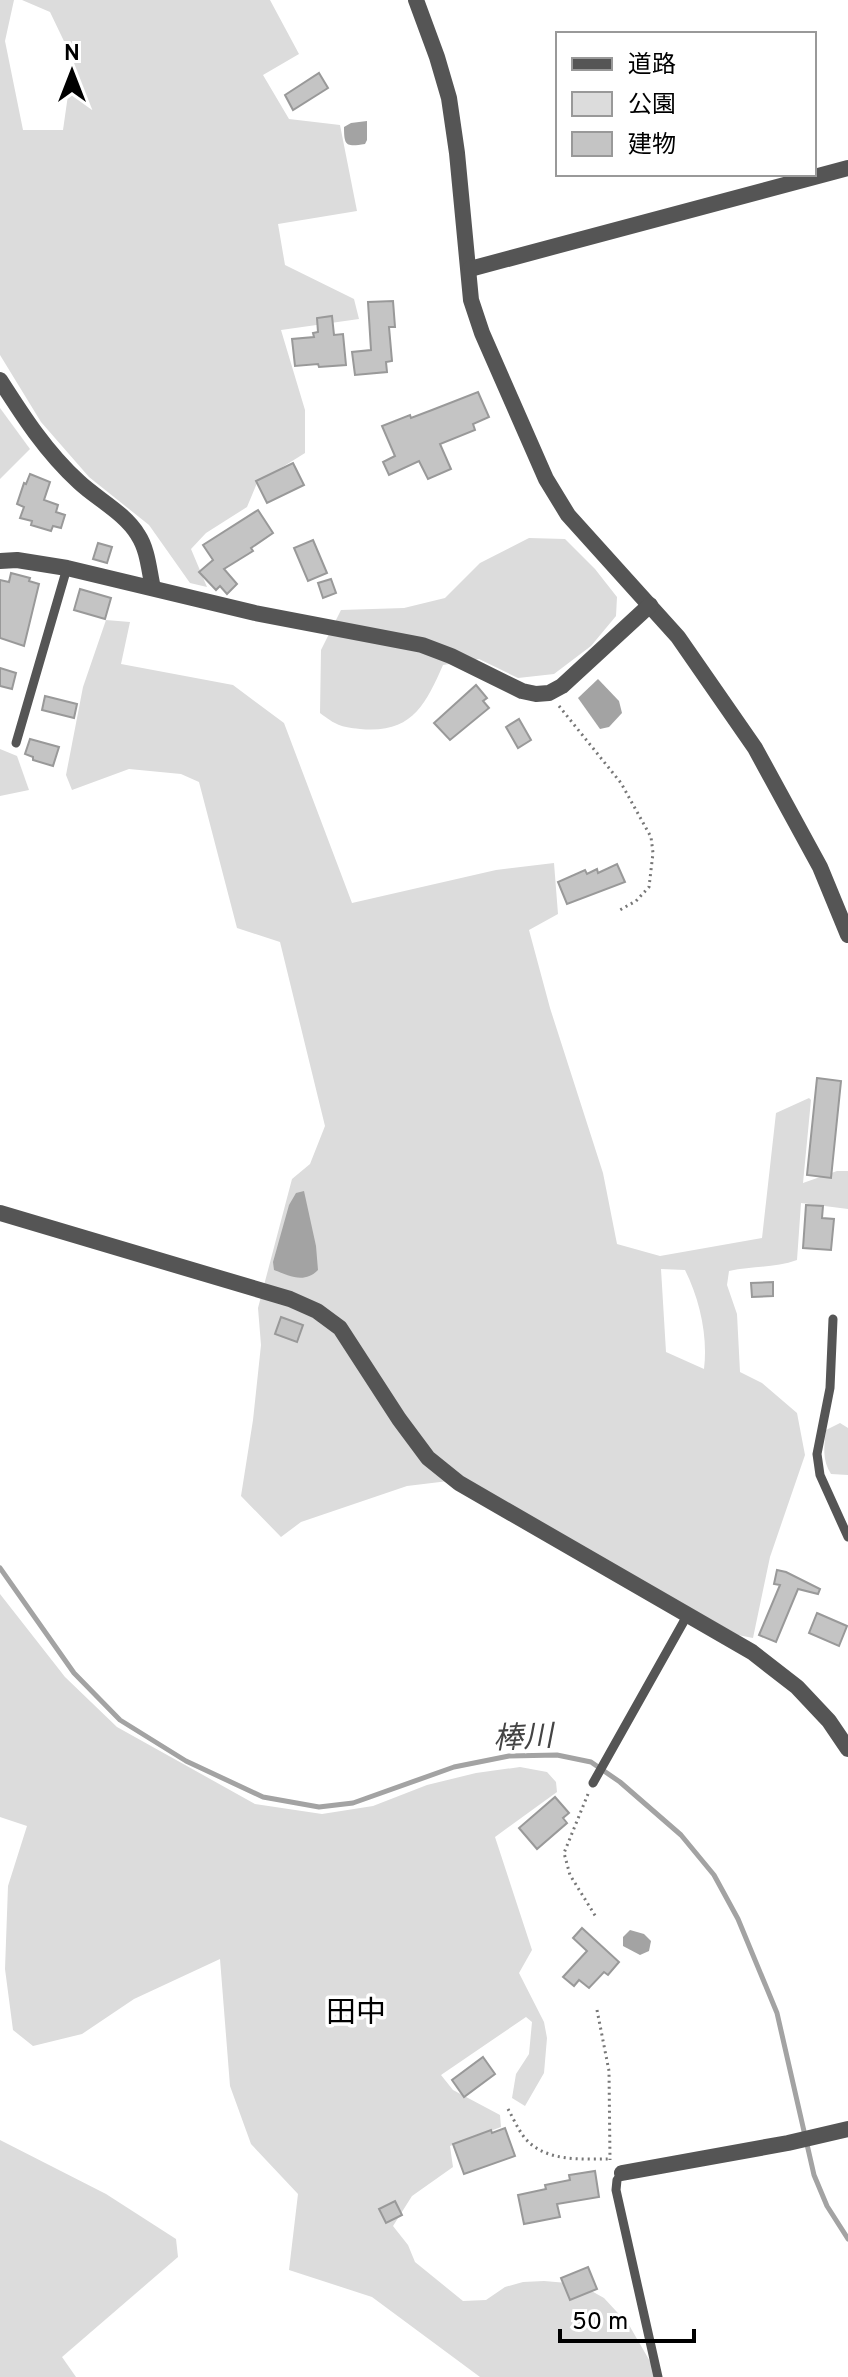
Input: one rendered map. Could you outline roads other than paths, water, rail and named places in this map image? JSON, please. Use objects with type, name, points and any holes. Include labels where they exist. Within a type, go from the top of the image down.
[{"type":"street","points":[[416,0],[449,98],[471,300],[482,333],[546,479],[568,515],[678,637],[755,748],[820,867],[848,935]]},
{"type":"street","points":[[470,269],[848,168]]},
{"type":"street","points":[[0,380],[55,458],[138,534],[153,588]]},
{"type":"street","points":[[0,561],[17,560],[67,568],[255,613],[422,645],[522,691],[536,694],[549,693],[562,686],[650,605]]},
{"type":"street","points":[[0,1213],[290,1299],[317,1311],[340,1328],[428,1458],[459,1483],[752,1652],[797,1687],[829,1721],[848,1749]]},
{"type":"street","points":[[622,2173],[848,2129]]},
{"type":"lane","points":[[16,743],[67,568]]},
{"type":"lane","points":[[833,1319],[830,1388],[817,1454],[820,1475],[848,1537]]},
{"type":"lane","points":[[593,1783],[688,1614]]},
{"type":"lane","points":[[622,2173],[616,2190],[658,2377]]},
{"type":"waterway","name":"棒川","points":[[0,1568],[74,1673],[120,1720],[186,1761],[263,1797],[319,1807],[353,1803],[454,1767],[509,1756],[557,1755],[591,1762],[620,1782],[681,1835],[714,1875],[738,1919],[777,2013],[814,2175],[827,2206],[848,2239]]},
{"type":"district","name":"田中","points":[[356,2012]]}]
